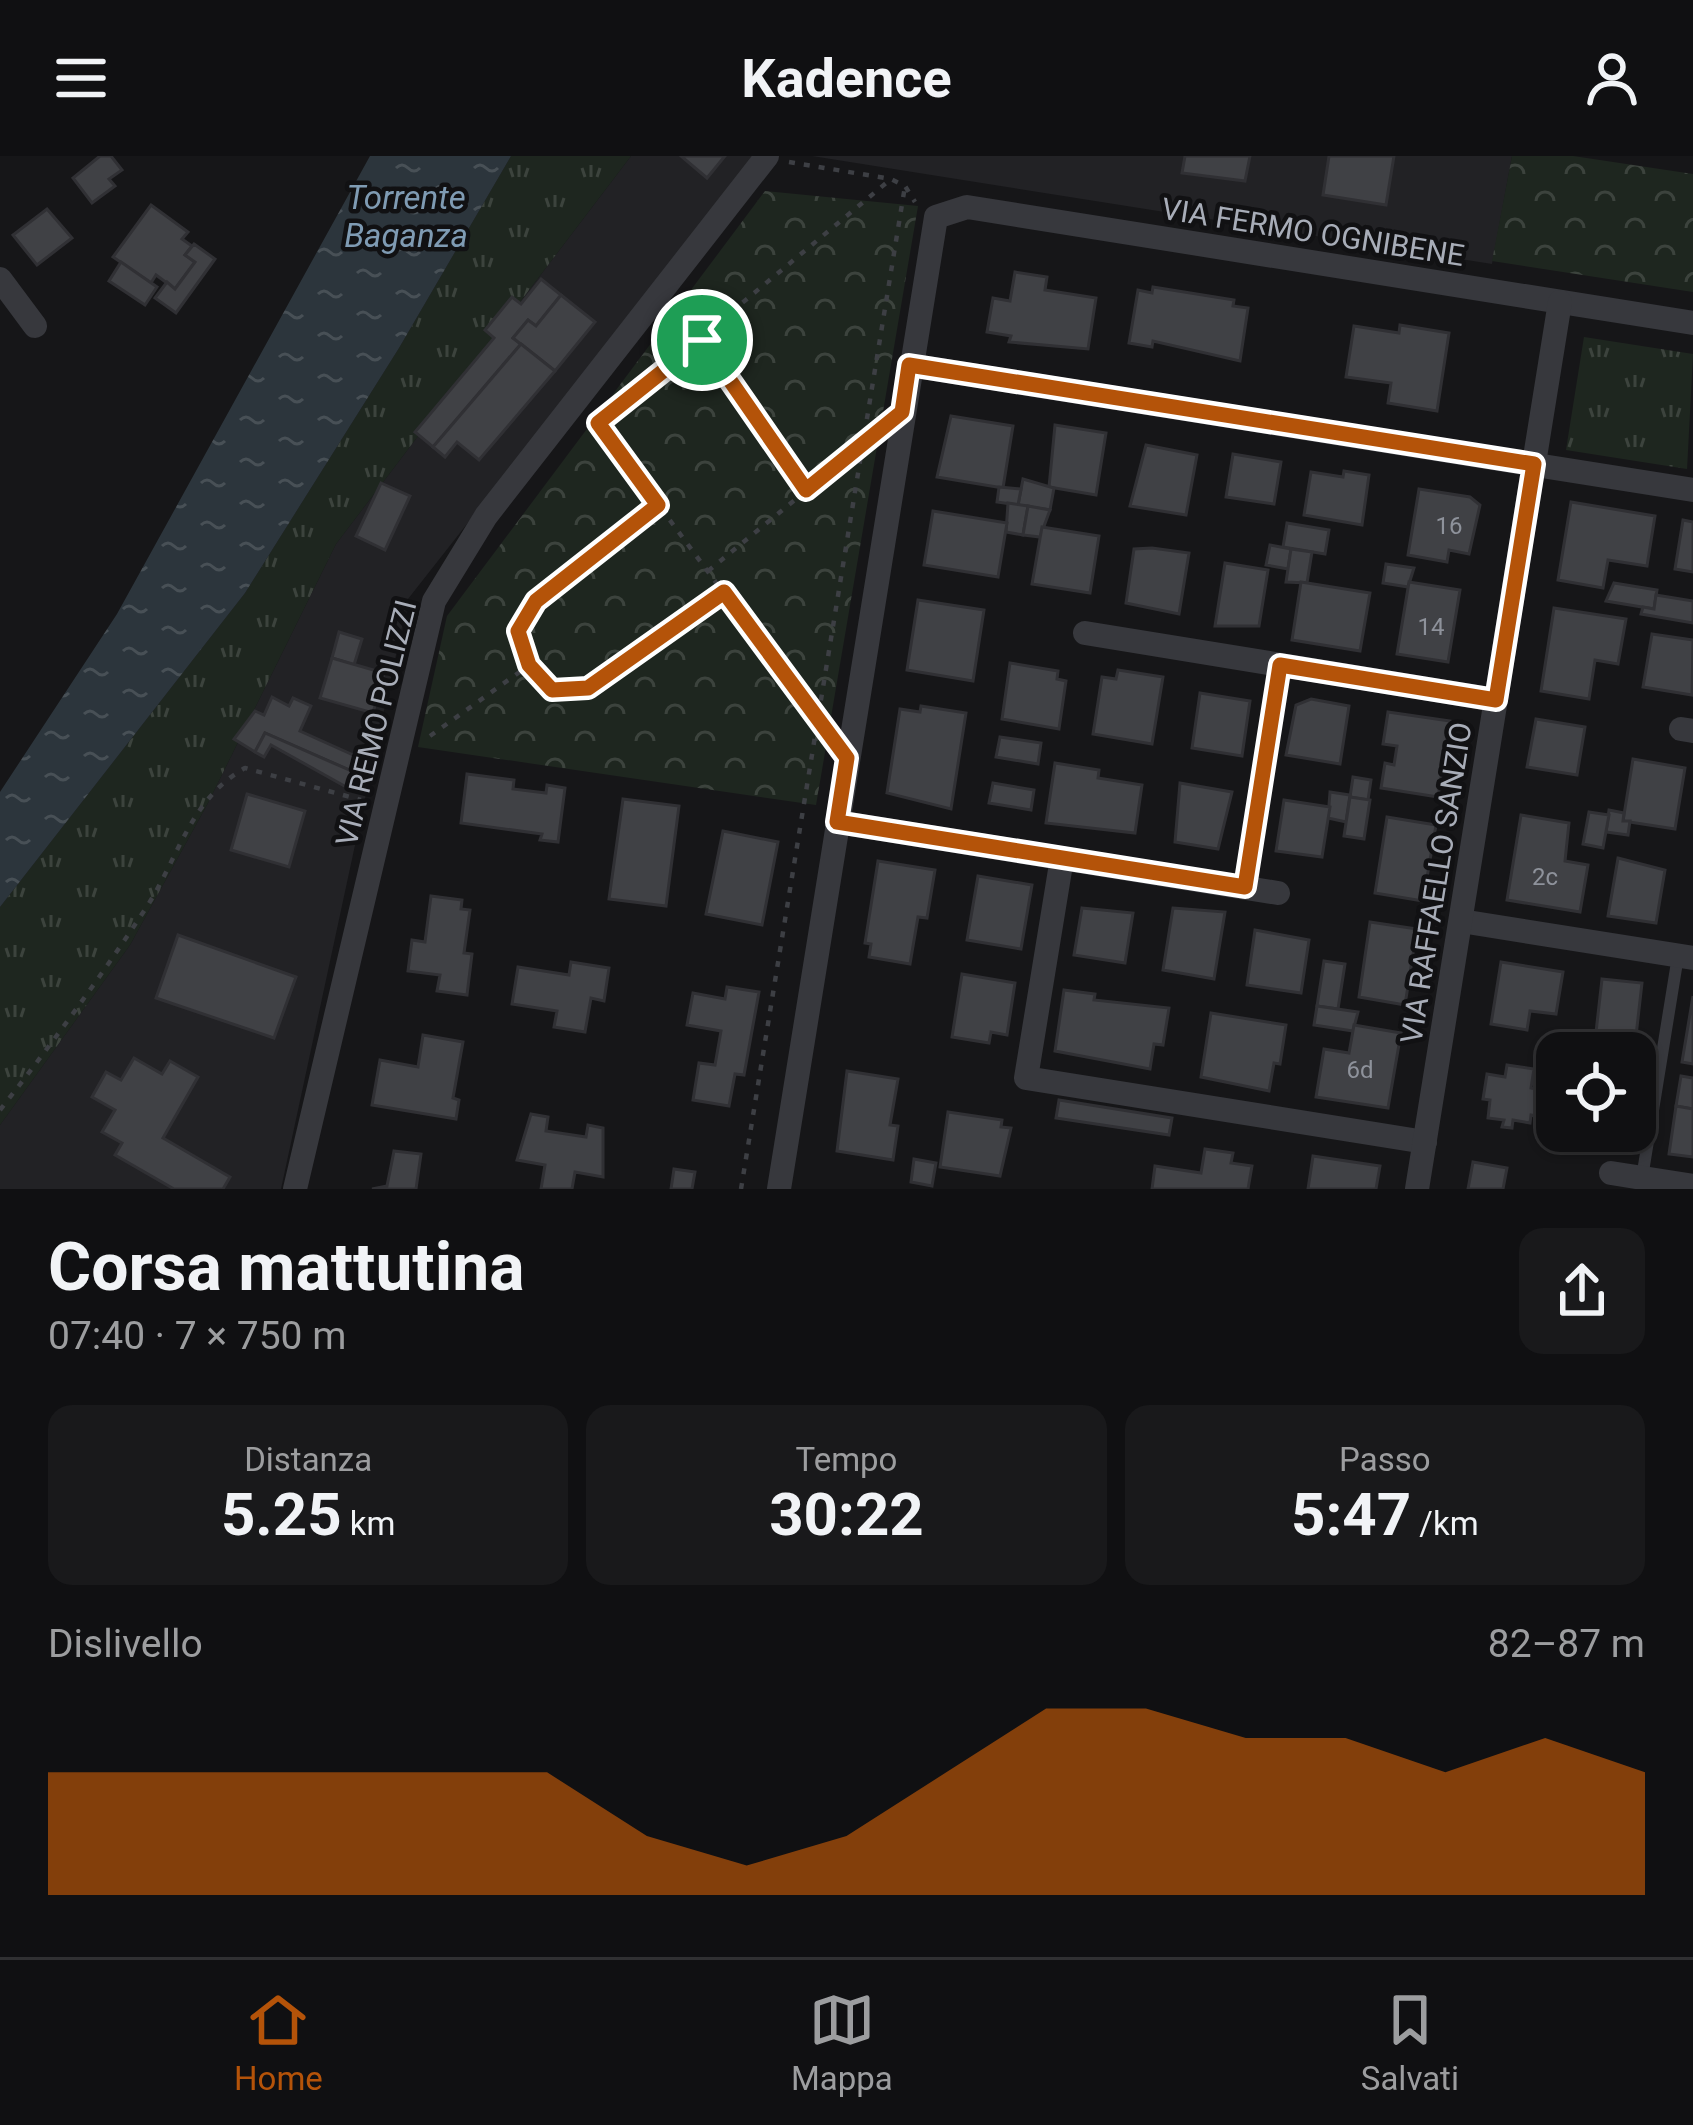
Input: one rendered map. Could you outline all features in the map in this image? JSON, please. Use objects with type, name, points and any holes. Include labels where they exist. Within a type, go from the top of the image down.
[{"type":"street","name":"VIA REMO POLIZZI","points":[[295,1189],[434,601],[465,550],[766,157]]},
{"type":"street","name":"VIA FERMO OGNIBENE","points":[[931,226],[945,210],[968,207],[1693,323]]},
{"type":"street","points":[[779,1189],[931,226]]},
{"type":"street","points":[[0,279],[35,326]]},
{"type":"street","name":"VIA RAFFAELLO SANZIO","points":[[1417,1189],[1560,302]]},
{"type":"street","points":[[909,365],[1693,490]]},
{"type":"street","points":[[1085,634],[1496,700]]},
{"type":"street","points":[[837,822],[1278,892]]},
{"type":"street","points":[[1062,858],[1026,1078],[1425,1142]]},
{"type":"street","points":[[1461,921],[1686,957]]},
{"type":"street","points":[[1611,1173],[1693,1186]]},
{"type":"lane","points":[[1642,1178],[1686,957]]},
{"type":"path","points":[[766,157],[891,179],[904,186],[931,226]]},
{"type":"path","points":[[847,758],[598,423],[891,179]]},
{"type":"path","points":[[741,1189],[904,186]]},
{"type":"path","points":[[702,340],[806,490]]},
{"type":"path","points":[[707,571],[902,412]]},
{"type":"path","points":[[658,505],[536,601],[518,631],[529,665],[552,690],[588,688],[724,592]]},
{"type":"path","points":[[396,760],[529,665]]},
{"type":"path","points":[[1245,887],[1280,665]]},
{"type":"path","points":[[0,1110],[148,905],[199,803],[220,782],[245,767],[385,807]]},
{"type":"shaded area","points":[[631,156],[756,156],[408,599],[281,1189],[0,1189],[0,1125],[130,945],[208,803],[336,544]]},
{"type":"shaded area","points":[[812,156],[1512,156],[1492,264]]},
{"type":"green space","points":[[511,156],[631,156],[336,544],[208,803],[130,945],[0,1125],[0,907],[245,593],[399,348]]},
{"type":"green space","points":[[1512,156],[1573,156],[1693,174],[1693,292],[1492,261]]},
{"type":"green space","points":[[765,191],[918,206],[816,805],[418,747],[447,616]]},
{"type":"green space","points":[[1584,337],[1693,354],[1687,469],[1566,450]]},
{"type":"water","name":"Torrente Baganza","points":[[370,156],[511,156],[399,348],[245,593],[0,907],[0,792],[117,614]]},
{"type":"building","points":[[100,156],[111,156],[122,170],[109,179],[115,186],[92,203],[73,178]]},
{"type":"building","points":[[681,156],[725,156],[707,178]]},
{"type":"building","points":[[1185,156],[1250,156],[1245,181],[1182,173]]},
{"type":"building","points":[[1329,156],[1394,156],[1386,205],[1323,195]]},
{"type":"building","points":[[151,205],[188,232],[182,239],[192,246],[185,255],[195,262],[175,289],[156,275],[151,283],[113,257]]},
{"type":"building","points":[[47,209],[72,238],[37,265],[13,235]]},
{"type":"building","points":[[194,244],[215,259],[176,313],[155,298],[167,282],[175,289],[195,262],[185,255]]},
{"type":"building","points":[[121,262],[157,287],[145,305],[109,281]]},
{"type":"building","points":[[1015,272],[1047,277],[1045,290],[1096,298],[1088,349],[1009,342],[1011,336],[987,332],[993,298],[1010,301]]},
{"type":"building","points":[[541,279],[561,295],[536,326],[528,320],[513,338],[521,344],[433,447],[415,432],[494,338],[485,330],[512,297],[521,304]]},
{"type":"building","points":[[1153,287],[1234,300],[1233,306],[1248,308],[1240,361],[1153,341],[1152,347],[1129,343],[1138,290],[1152,293]]},
{"type":"building","points":[[561,295],[595,322],[555,371],[513,338],[528,320],[536,326]]},
{"type":"building","points":[[1400,325],[1449,333],[1437,411],[1388,403],[1391,383],[1346,377],[1354,326],[1399,333]]},
{"type":"building","points":[[521,344],[555,371],[479,460],[457,442],[445,457],[433,447]]},
{"type":"building","points":[[951,416],[1013,426],[1003,488],[937,477]]},
{"type":"building","points":[[1055,425],[1106,433],[1096,495],[1049,487]]},
{"type":"building","points":[[1146,445],[1197,455],[1186,515],[1130,506]]},
{"type":"building","points":[[1233,454],[1281,462],[1274,504],[1226,497]]},
{"type":"building","points":[[1344,471],[1369,475],[1362,525],[1304,515],[1311,472],[1343,477]]},
{"type":"building","points":[[1023,479],[1054,488],[1050,510],[1018,505]]},
{"type":"building","points":[[381,483],[410,496],[385,550],[356,536]]},
{"type":"building","points":[[999,487],[1021,489],[1018,505],[997,502]]},
{"type":"building","points":[[1419,489],[1470,497],[1480,505],[1469,554],[1449,550],[1447,562],[1408,555]]},
{"type":"building","points":[[1571,502],[1655,516],[1647,566],[1608,560],[1603,588],[1558,580]]},
{"type":"building","points":[[1008,503],[1028,506],[1023,535],[1006,532]]},
{"type":"building","points":[[1028,506],[1050,510],[1040,537],[1023,535]]},
{"type":"building","points":[[933,511],[1007,523],[998,577],[924,565]]},
{"type":"building","points":[[1683,520],[1693,522],[1693,572],[1675,569]]},
{"type":"building","points":[[1287,523],[1329,530],[1325,554],[1283,547]]},
{"type":"building","points":[[1042,527],[1099,536],[1090,593],[1032,584]]},
{"type":"building","points":[[1270,545],[1291,549],[1288,569],[1266,565]]},
{"type":"building","points":[[1134,549],[1189,553],[1179,614],[1126,603]]},
{"type":"building","points":[[1291,549],[1312,552],[1307,583],[1286,582]]},
{"type":"building","points":[[1225,563],[1268,570],[1259,626],[1215,626]]},
{"type":"building","points":[[1386,564],[1414,568],[1408,587],[1383,583]]},
{"type":"building","points":[[1301,582],[1370,593],[1360,651],[1292,640]]},
{"type":"building","points":[[1409,582],[1460,590],[1448,662],[1397,654]]},
{"type":"building","points":[[1614,583],[1657,590],[1654,609],[1606,601]]},
{"type":"building","points":[[1656,595],[1693,601],[1693,623],[1641,614],[1643,607],[1654,609]]},
{"type":"building","points":[[918,600],[984,610],[973,681],[907,670]]},
{"type":"building","points":[[1554,608],[1626,619],[1618,664],[1595,660],[1589,699],[1541,691]]},
{"type":"building","points":[[339,632],[362,639],[354,665],[332,658]]},
{"type":"building","points":[[1652,634],[1693,640],[1692,695],[1643,687]]},
{"type":"building","points":[[332,658],[384,673],[373,713],[320,698]]},
{"type":"building","points":[[1010,663],[1058,671],[1057,679],[1066,681],[1059,729],[1002,719]]},
{"type":"building","points":[[1118,670],[1163,677],[1152,744],[1093,734],[1102,677],[1116,679]]},
{"type":"building","points":[[1200,693],[1250,701],[1242,756],[1192,748]]},
{"type":"building","points":[[272,697],[289,706],[293,698],[311,706],[300,731],[362,759],[356,773],[265,733],[255,752],[234,739],[255,711],[264,715]]},
{"type":"building","points":[[1311,699],[1349,706],[1340,764],[1286,755],[1296,705]]},
{"type":"building","points":[[921,706],[966,713],[951,809],[887,793],[900,709],[920,712]]},
{"type":"building","points":[[1388,712],[1450,721],[1438,797],[1381,788],[1385,763],[1394,765],[1397,746],[1383,744]]},
{"type":"building","points":[[1536,719],[1585,727],[1577,775],[1527,767]]},
{"type":"building","points":[[265,733],[356,773],[348,788],[271,745],[264,757],[255,752]]},
{"type":"building","points":[[1000,737],[1041,743],[1038,764],[996,757]]},
{"type":"building","points":[[1633,759],[1685,768],[1675,829],[1623,821]]},
{"type":"building","points":[[1055,763],[1099,770],[1098,778],[1142,785],[1135,833],[1046,823]]},
{"type":"building","points":[[467,774],[514,780],[513,789],[546,793],[547,785],[565,788],[558,842],[540,840],[542,834],[461,823]]},
{"type":"building","points":[[1353,777],[1371,780],[1368,800],[1350,797]]},
{"type":"building","points":[[993,783],[1034,790],[1031,810],[989,803]]},
{"type":"building","points":[[1180,783],[1232,792],[1218,849],[1175,842]]},
{"type":"building","points":[[1330,792],[1350,795],[1346,822],[1328,818]]},
{"type":"building","points":[[247,794],[305,811],[289,867],[231,850]]},
{"type":"building","points":[[1350,797],[1370,800],[1364,839],[1344,836]]},
{"type":"building","points":[[623,799],[679,806],[666,906],[609,899]]},
{"type":"building","points":[[1284,800],[1330,807],[1322,857],[1276,851]]},
{"type":"building","points":[[1609,810],[1624,813],[1623,821],[1630,821],[1628,835],[1606,832]]},
{"type":"building","points":[[1589,812],[1609,815],[1603,848],[1583,844]]},
{"type":"building","points":[[1521,815],[1569,823],[1565,861],[1588,865],[1580,912],[1507,900]]},
{"type":"building","points":[[1387,817],[1436,825],[1423,901],[1375,893]]},
{"type":"building","points":[[723,831],[778,842],[762,925],[706,914]]},
{"type":"building","points":[[1618,858],[1665,870],[1656,923],[1608,916]]},
{"type":"building","points":[[878,861],[935,870],[927,918],[918,917],[910,964],[869,957],[871,944],[865,943]]},
{"type":"building","points":[[978,876],[1032,885],[1021,949],[967,940]]},
{"type":"building","points":[[431,896],[462,900],[461,909],[470,910],[464,953],[472,954],[467,995],[437,991],[440,975],[408,971],[412,940],[425,942]]},
{"type":"building","points":[[1082,908],[1133,913],[1125,963],[1074,955]]},
{"type":"building","points":[[1173,908],[1225,912],[1214,979],[1163,970]]},
{"type":"building","points":[[1370,922],[1417,929],[1405,1005],[1359,997]]},
{"type":"building","points":[[1255,930],[1309,940],[1301,993],[1247,985]]},
{"type":"building","points":[[178,935],[296,977],[274,1038],[156,998]]},
{"type":"building","points":[[1324,961],[1345,964],[1338,1009],[1317,1006]]},
{"type":"building","points":[[571,962],[609,968],[604,1001],[591,998],[585,1032],[554,1027],[557,1011],[512,1004],[518,967],[569,975]]},
{"type":"building","points":[[1501,962],[1563,972],[1556,1014],[1530,1011],[1527,1030],[1491,1024]]},
{"type":"building","points":[[962,974],[1015,983],[1007,1035],[991,1032],[989,1043],[952,1037]]},
{"type":"building","points":[[1602,979],[1642,983],[1636,1032],[1596,1032]]},
{"type":"building","points":[[727,987],[759,992],[744,1075],[735,1074],[729,1106],[693,1100],[699,1063],[715,1065],[721,1031],[687,1025],[693,993],[725,999]]},
{"type":"building","points":[[1064,990],[1095,994],[1094,1000],[1169,1008],[1163,1045],[1154,1044],[1150,1069],[1055,1051]]},
{"type":"building","points":[[1693,996],[1693,1064],[1682,1062]]},
{"type":"building","points":[[1317,1006],[1358,1012],[1353,1031],[1314,1025]]},
{"type":"building","points":[[1211,1013],[1286,1025],[1280,1064],[1274,1063],[1269,1091],[1201,1077]]},
{"type":"building","points":[[1354,1025],[1401,1033],[1388,1108],[1316,1097],[1324,1049],[1349,1053]]},
{"type":"building","points":[[423,1035],[463,1042],[453,1098],[459,1100],[456,1119],[372,1105],[380,1060],[418,1067]]},
{"type":"building","points":[[134,1058],[162,1074],[170,1061],[198,1077],[163,1138],[230,1177],[223,1189],[174,1189],[115,1155],[122,1143],[102,1132],[115,1110],[92,1097],[106,1072],[121,1080]]},
{"type":"building","points":[[1507,1065],[1534,1069],[1531,1088],[1536,1089],[1536,1116],[1531,1115],[1530,1123],[1513,1120],[1512,1128],[1502,1127],[1504,1120],[1488,1118],[1490,1100],[1483,1099],[1487,1074],[1505,1077]]},
{"type":"building","points":[[847,1071],[898,1079],[890,1125],[898,1126],[893,1160],[837,1151]]},
{"type":"building","points":[[1681,1076],[1693,1078],[1693,1109],[1676,1106]]},
{"type":"building","points":[[1059,1100],[1172,1118],[1169,1135],[1056,1118]]},
{"type":"building","points":[[1676,1106],[1693,1109],[1693,1157],[1669,1154]]},
{"type":"building","points":[[948,1112],[1002,1120],[1001,1127],[1011,1128],[1000,1176],[940,1167]]},
{"type":"building","points":[[531,1114],[548,1117],[546,1131],[586,1137],[588,1125],[603,1128],[603,1177],[575,1172],[572,1189],[541,1189],[545,1165],[517,1160]]},
{"type":"building","points":[[1205,1149],[1233,1153],[1231,1163],[1252,1166],[1248,1189],[1152,1189],[1155,1166],[1201,1173]]},
{"type":"building","points":[[394,1151],[421,1154],[416,1189],[372,1189],[387,1186]]},
{"type":"building","points":[[1313,1156],[1380,1166],[1376,1189],[1308,1189]]},
{"type":"building","points":[[914,1159],[936,1163],[932,1186],[911,1182]]},
{"type":"building","points":[[1473,1162],[1507,1168],[1503,1189],[1468,1189]]},
{"type":"building","points":[[674,1169],[695,1172],[692,1189],[671,1189]]},
{"type":"route","points":[[702,340],[806,490],[902,412],[909,365],[1534,464],[1496,700],[1280,665],[1245,887],[837,822],[847,758],[724,592],[588,688],[552,690],[529,665],[518,631],[536,601],[658,505],[598,423],[702,340]]}]
